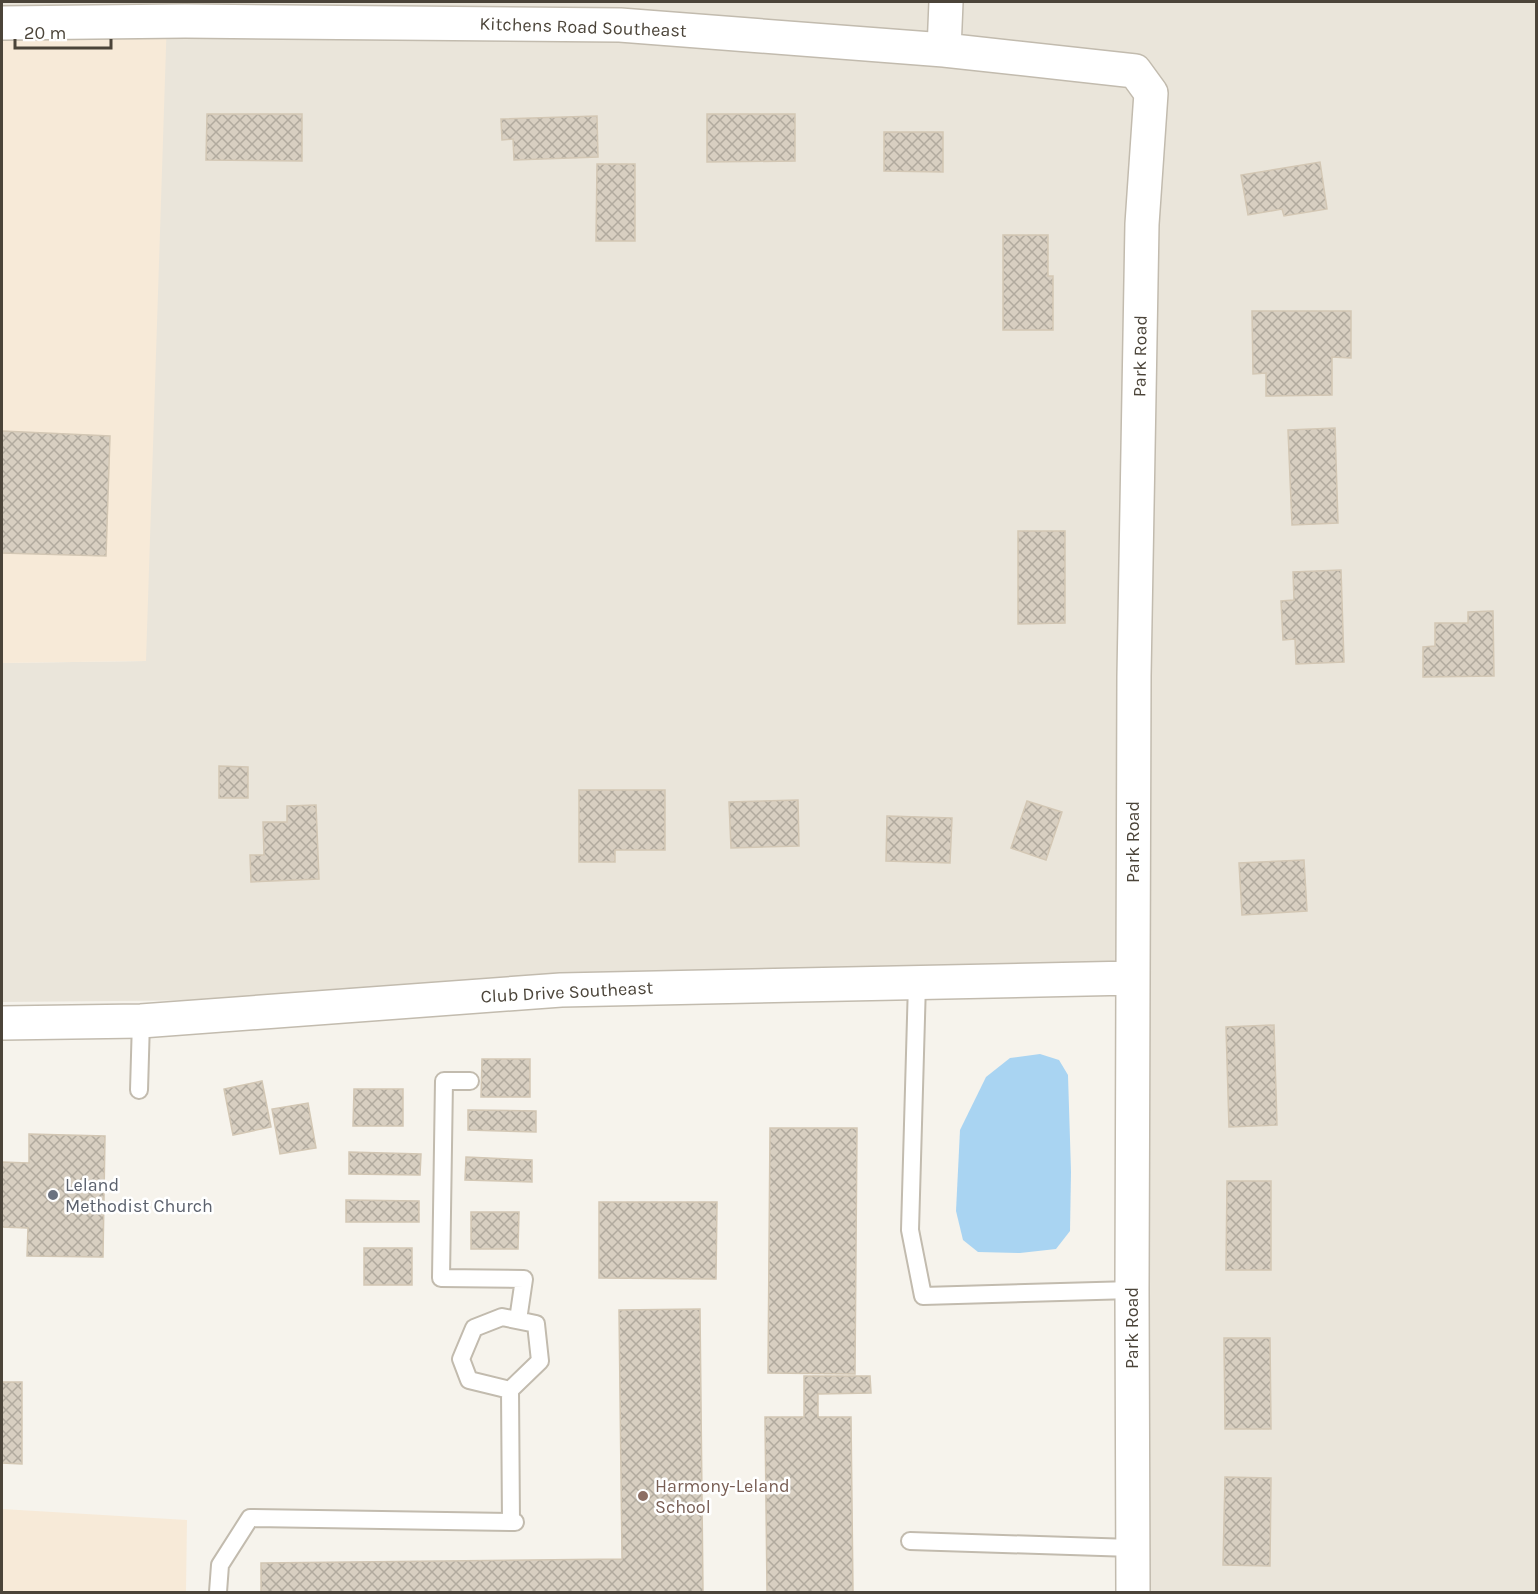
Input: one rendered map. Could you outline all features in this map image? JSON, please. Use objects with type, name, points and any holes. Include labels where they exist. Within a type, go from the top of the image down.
[{"type":"street","points":[[944,50],[946,2]]},
{"type":"street","name":"Kitchens Road Southeast","points":[[2,23],[185,11],[620,25],[944,50],[1134,70],[1152,93]]},
{"type":"street","name":"Park Road","points":[[1133,1593],[1134,688],[1142,224],[1152,93]]},
{"type":"street","name":"Club Drive Southeast","points":[[2,1023],[141,1022],[561,990],[1133,978]]},
{"type":"lane","points":[[917,982],[910,1230],[923,1296],[1132,1290]]},
{"type":"lane","points":[[139,1090],[141,1022]]},
{"type":"lane","points":[[470,1081],[444,1081],[441,1278],[524,1279],[518,1320]]},
{"type":"lane","points":[[218,1593],[220,1565],[250,1518],[513,1522],[510,1390],[540,1361],[536,1324],[502,1317],[474,1328],[461,1359],[469,1380],[510,1390]]},
{"type":"lane","points":[[910,1541],[1132,1548]]},
{"type":"shaded area","points":[[2,2],[1536,2],[1536,1592],[1149,1592],[1147,992],[2,1002],[2,663],[146,661],[2,20]]},
{"type":"shaded area","points":[[167,17],[146,661],[2,663],[2,20]]},
{"type":"shaded area","points":[[2,1509],[187,1520],[186,1592],[2,1592]]},
{"type":"water","points":[[1040,1054],[1059,1060],[1068,1075],[1070,1231],[1056,1249],[1020,1253],[978,1252],[963,1240],[956,1211],[960,1130],[986,1077],[1010,1058]]},
{"type":"building","points":[[207,114],[302,114],[302,161],[206,160]]},
{"type":"building","points":[[707,114],[795,114],[795,161],[707,162]]},
{"type":"building","points":[[597,116],[598,157],[514,160],[513,139],[502,140],[501,119]]},
{"type":"building","points":[[884,132],[943,132],[943,172],[884,171]]},
{"type":"building","points":[[1320,162],[1327,209],[1284,216],[1282,209],[1248,215],[1241,175]]},
{"type":"building","points":[[597,164],[635,164],[635,241],[596,241]]},
{"type":"building","points":[[1003,235],[1048,235],[1048,276],[1053,276],[1053,330],[1003,330]]},
{"type":"building","points":[[1252,311],[1351,311],[1351,358],[1332,357],[1332,395],[1266,396],[1266,373],[1253,374]]},
{"type":"building","points":[[1335,428],[1338,523],[1292,525],[1288,430]]},
{"type":"building","points":[[2,431],[110,436],[106,556],[2,553]]},
{"type":"building","points":[[1018,531],[1065,531],[1065,623],[1018,624]]},
{"type":"building","points":[[1341,570],[1344,662],[1296,664],[1295,639],[1283,640],[1281,601],[1294,600],[1293,572]]},
{"type":"building","points":[[1493,611],[1494,676],[1423,677],[1423,647],[1435,646],[1435,623],[1468,623],[1468,612]]},
{"type":"building","points":[[219,766],[248,767],[248,798],[219,798]]},
{"type":"building","points":[[579,790],[665,790],[665,850],[615,850],[615,862],[579,862]]},
{"type":"building","points":[[798,800],[799,846],[731,848],[729,802]]},
{"type":"building","points":[[1027,801],[1062,812],[1046,860],[1011,848]]},
{"type":"building","points":[[316,805],[319,879],[251,882],[250,855],[264,855],[263,822],[287,822],[287,806]]},
{"type":"building","points":[[887,816],[952,818],[950,863],[886,861]]},
{"type":"building","points":[[1304,860],[1307,911],[1242,915],[1239,863]]},
{"type":"building","points":[[1274,1025],[1277,1125],[1229,1127],[1226,1027]]},
{"type":"building","points":[[482,1059],[530,1059],[530,1097],[481,1097]]},
{"type":"building","points":[[262,1081],[271,1127],[233,1135],[224,1089]]},
{"type":"building","points":[[354,1089],[403,1089],[403,1126],[353,1126]]},
{"type":"building","points":[[308,1103],[316,1148],[280,1154],[272,1109]]},
{"type":"building","points":[[468,1110],[536,1111],[536,1132],[468,1130]]},
{"type":"building","points":[[770,1128],[857,1128],[855,1374],[768,1373]]},
{"type":"building","name":"Leland Methodist Church","points":[[29,1134],[105,1136],[103,1257],[27,1256],[28,1228],[2,1227],[2,1162],[29,1163]]},
{"type":"building","points":[[349,1152],[421,1154],[420,1175],[349,1174]]},
{"type":"building","points":[[466,1157],[532,1160],[532,1182],[465,1180]]},
{"type":"building","points":[[1227,1181],[1271,1181],[1271,1270],[1226,1270]]},
{"type":"building","points":[[346,1200],[419,1201],[419,1222],[346,1222]]},
{"type":"building","points":[[599,1202],[717,1202],[716,1279],[599,1278]]},
{"type":"building","points":[[471,1212],[519,1212],[518,1249],[471,1249]]},
{"type":"building","points":[[364,1248],[412,1248],[412,1285],[364,1285]]},
{"type":"building","points":[[700,1309],[703,1592],[261,1592],[261,1563],[622,1559],[619,1310]]},
{"type":"building","points":[[1224,1338],[1270,1338],[1271,1429],[1225,1429]]},
{"type":"building","points":[[804,1376],[870,1376],[871,1393],[818,1394],[818,1417],[851,1417],[853,1592],[767,1592],[765,1417],[804,1417]]},
{"type":"building","points":[[2,1382],[22,1382],[22,1464],[2,1463]]},
{"type":"building","points":[[1225,1477],[1271,1478],[1270,1566],[1223,1565]]},
{"type":"place","name":"Leland Methodist Church","points":[[53,1195]]},
{"type":"place","name":"Harmony-Leland School","points":[[643,1496]]}]
